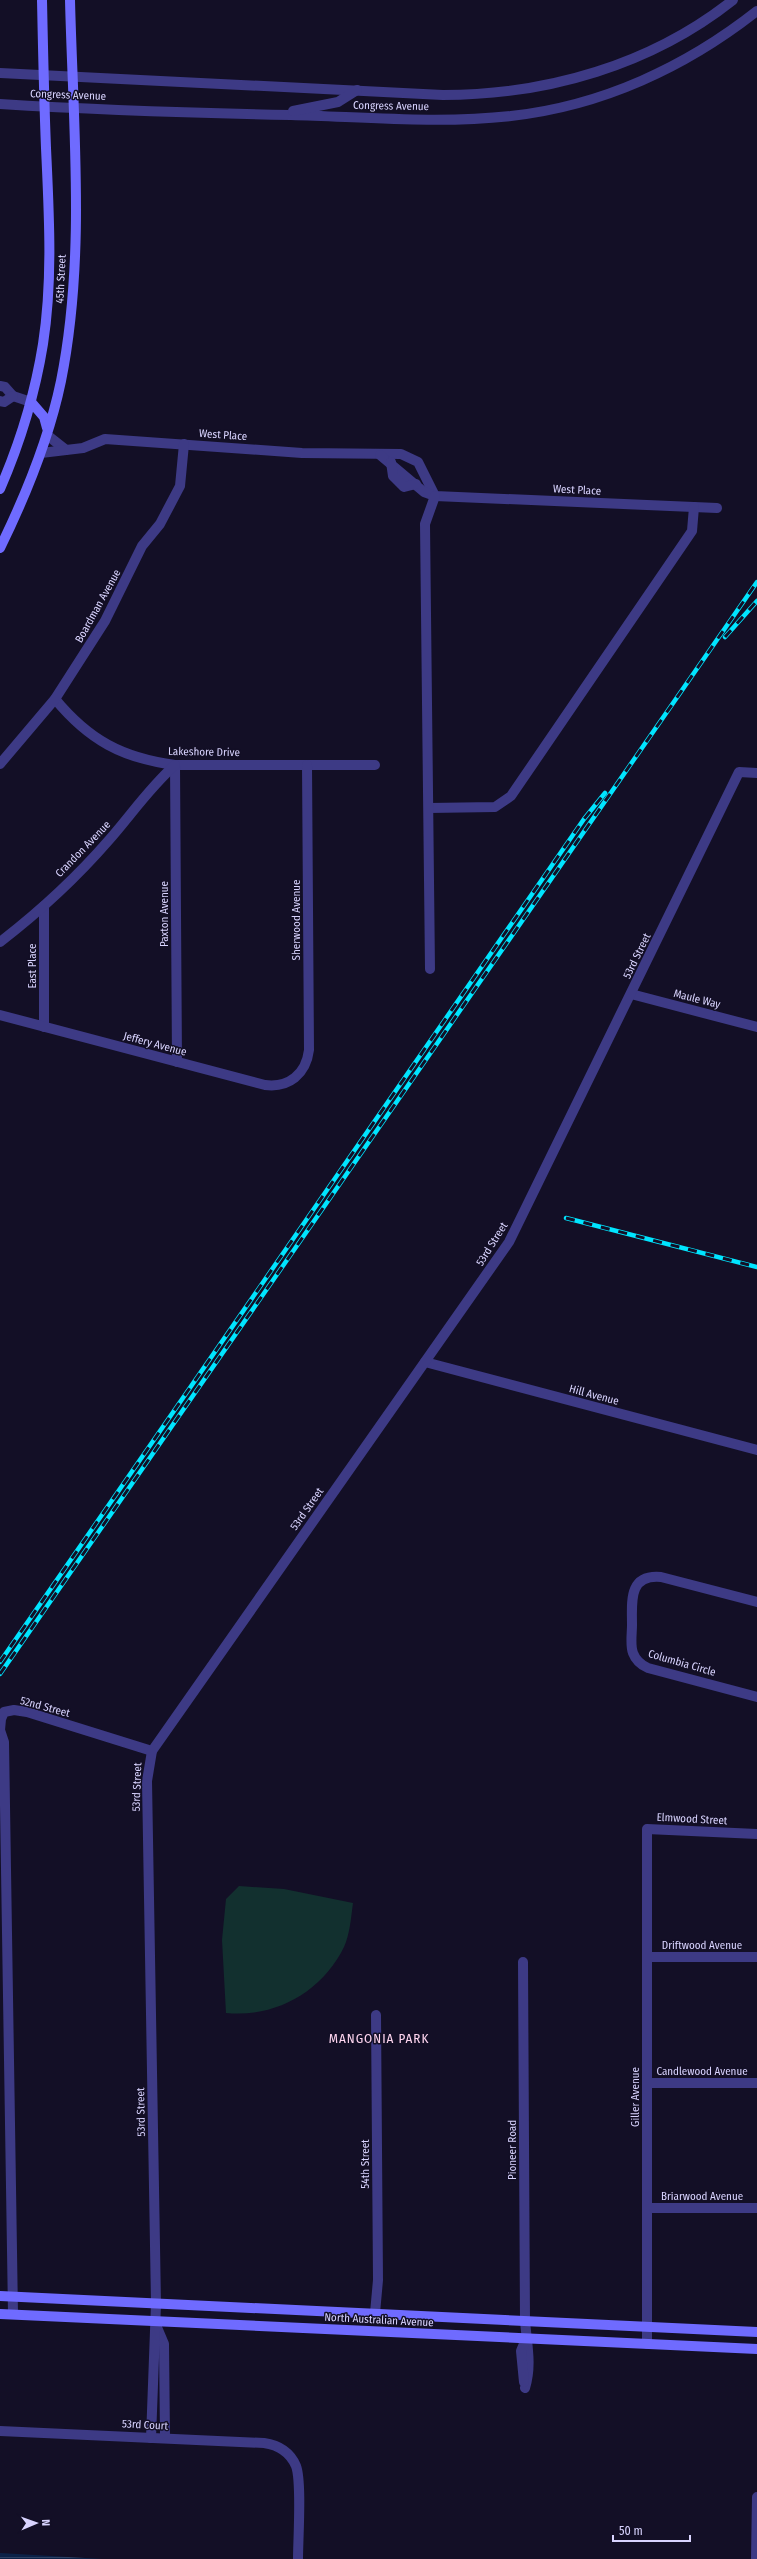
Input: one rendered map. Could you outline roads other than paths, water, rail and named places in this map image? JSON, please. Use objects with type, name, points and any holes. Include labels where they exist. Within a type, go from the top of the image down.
[{"type":"main road","name":"45th Street","points":[[0,489],[20,437],[31,402],[42,350],[47,310],[49,208],[42,0]]},
{"type":"main road","name":"45th Street","points":[[0,548],[24,497],[47,434],[61,382],[74,285],[76,208],[70,0]]},
{"type":"main road","points":[[31,402],[44,417],[47,434]]},
{"type":"main road","name":"North Australian Avenue","points":[[0,2296],[757,2332]]},
{"type":"main road","name":"North Australian Avenue","points":[[0,2314],[757,2349]]},
{"type":"street","name":"Congress Avenue","points":[[0,73],[72,75],[475,95],[509,92],[572,80],[629,60],[697,27],[733,0]]},
{"type":"street","name":"Congress Avenue","points":[[0,104],[275,115],[478,119],[545,111],[610,94],[670,69],[709,45],[757,11]]},
{"type":"street","points":[[275,115],[338,102],[357,90]]},
{"type":"street","points":[[0,386],[5,387],[13,396],[31,402]]},
{"type":"street","points":[[0,401],[4,402],[13,396]]},
{"type":"street","points":[[47,434],[66,450]]},
{"type":"street","name":"West Place","points":[[41,453],[53,454],[66,450],[83,448],[105,439],[302,453],[380,455],[400,454],[418,462],[435,496]]},
{"type":"street","name":"Boardman Avenue","points":[[0,764],[55,699],[105,621],[142,546],[160,524],[180,486],[184,444]]},
{"type":"street","name":"West Place","points":[[380,455],[391,462],[393,476],[404,487],[416,484],[424,492],[435,496],[717,508]]},
{"type":"street","points":[[430,969],[425,524],[435,496]]},
{"type":"street","points":[[429,808],[495,807],[511,796],[692,531],[694,507]]},
{"type":"street","name":"Lakeshore Drive","points":[[55,699],[79,726],[116,750],[150,762],[175,765],[375,765]]},
{"type":"street","name":"Crandon Avenue","points":[[0,942],[44,906],[108,841],[159,779],[175,765]]},
{"type":"street","name":"Paxton Avenue","points":[[175,765],[176,1062]]},
{"type":"street","name":"Sherwood Avenue","points":[[301,1072],[309,1050],[307,765]]},
{"type":"street","name":"53rd Street","points":[[151,2438],[154,2321],[156,2304],[147,1781],[152,1751],[509,1242],[632,994],[739,772],[757,773]]},
{"type":"street","name":"East Place","points":[[44,906],[44,1027]]},
{"type":"street","name":"Maule Way","points":[[632,994],[757,1026]]},
{"type":"street","name":"Jeffery Avenue","points":[[0,1015],[273,1086],[289,1083],[301,1072]]},
{"type":"street","name":"Hill Avenue","points":[[425,1362],[757,1450]]},
{"type":"street","name":"Columbia Circle","points":[[757,1602],[661,1577],[646,1578],[635,1587],[632,1594],[631,1645],[636,1659],[648,1668],[757,1697]]},
{"type":"street","name":"52nd Street","points":[[14,2314],[4,1742],[1,1719],[4,1712],[14,1710],[27,1712],[152,1751]]},
{"type":"street","name":"Elmwood Street","points":[[647,1850],[646,1829],[757,1834]]},
{"type":"street","name":"Giller Avenue","points":[[647,1850],[647,2344]]},
{"type":"street","name":"Driftwood Avenue","points":[[647,1957],[757,1957]]},
{"type":"street","name":"Pioneer Road","points":[[524,1962],[526,2339]]},
{"type":"street","name":"54th Street","points":[[376,2015],[378,2280],[376,2313]]},
{"type":"street","name":"Candlewood Avenue","points":[[647,2083],[757,2083]]},
{"type":"street","name":"Briarwood Avenue","points":[[647,2208],[757,2208]]},
{"type":"street","points":[[154,2321],[164,2344],[165,2438]]},
{"type":"street","name":"53rd Court","points":[[0,2431],[264,2443],[280,2447],[292,2458],[298,2473],[298,2559]]},
{"type":"street","points":[[756,2559],[757,2498]]},
{"type":"water","points":[[0,2553],[102,2559],[0,2559]]},
{"type":"railway","points":[[0,1674],[757,582]]},
{"type":"railway","points":[[725,637],[757,601]]},
{"type":"railway","points":[[0,1662],[584,819],[605,793]]},
{"type":"railway","points":[[566,1218],[757,1267]]},
{"type":"district","name":"MANGONIA PARK","points":[[379,2038]]}]
